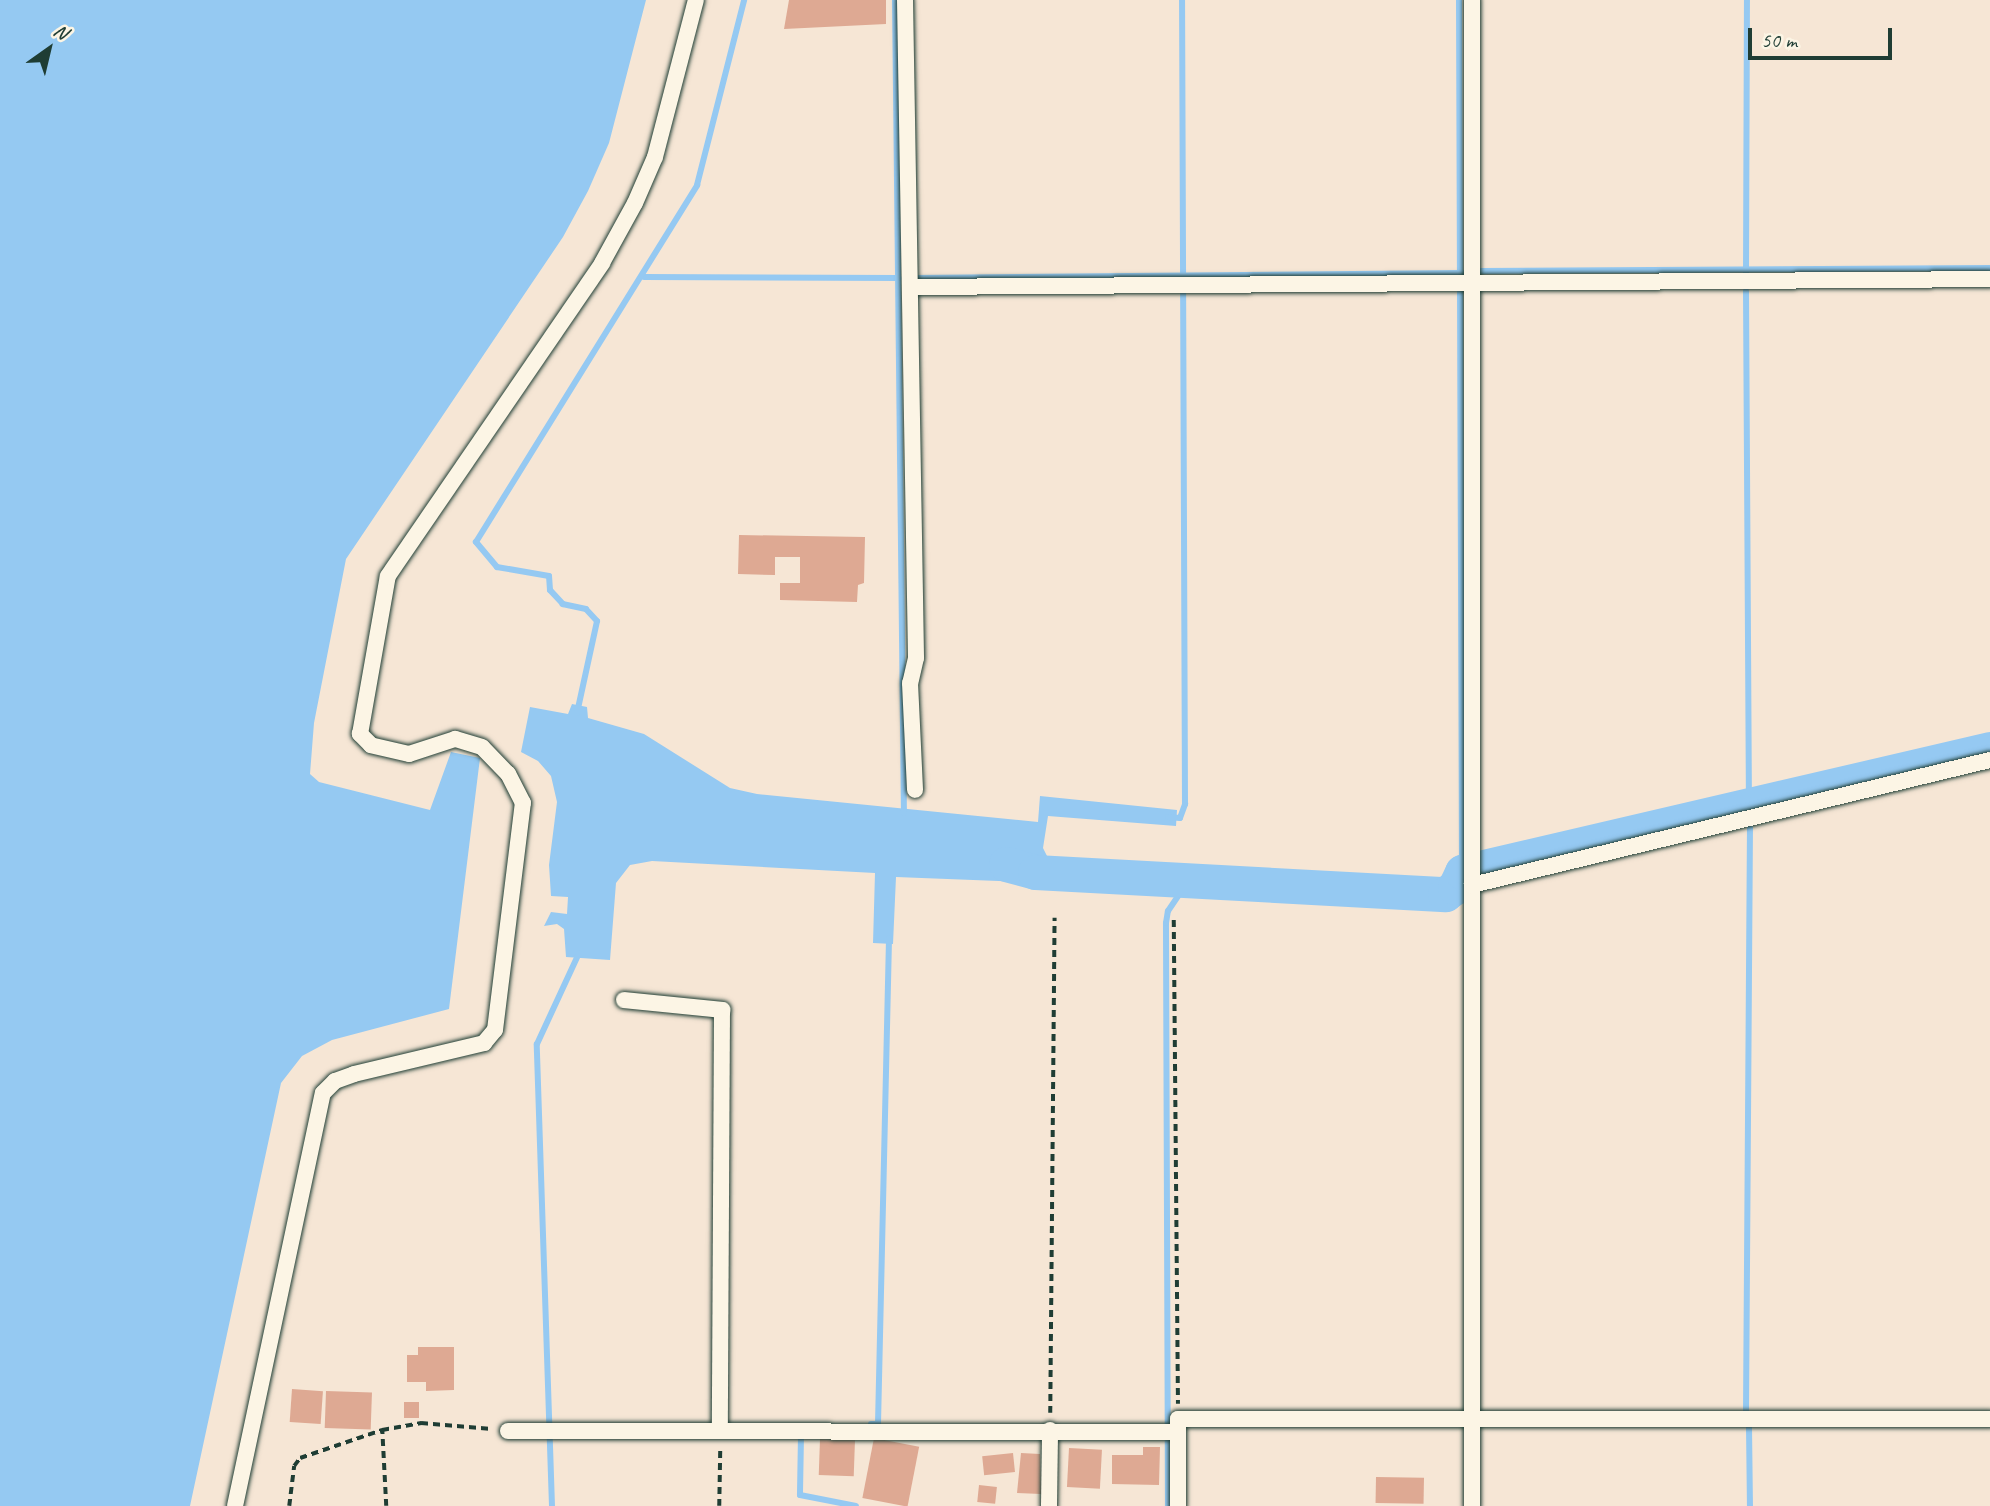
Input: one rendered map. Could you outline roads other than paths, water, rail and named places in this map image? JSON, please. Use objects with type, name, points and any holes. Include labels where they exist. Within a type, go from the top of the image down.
[{"type":"street","points":[[235,1506],[323,1093],[335,1081],[354,1074],[484,1043],[495,1030],[523,803],[508,774],[482,747],[455,739],[409,754],[364,741],[360,724],[388,576],[602,264],[635,203],[655,157],[696,0]]},
{"type":"street","points":[[905,0],[916,658],[910,683],[915,790]]},
{"type":"street","points":[[1472,0],[1472,1506]]},
{"type":"street","points":[[910,287],[1472,285],[1990,279]]},
{"type":"street","points":[[1473,875],[1990,760]]},
{"type":"street","points":[[624,1000],[722,1010],[720,1430]]},
{"type":"street","points":[[508,1431],[1174,1429],[1473,1416],[1990,1419]]},
{"type":"street","points":[[1174,1429],[1178,1506]]},
{"type":"street","points":[[1049,1506],[1050,1430]]},
{"type":"water","points":[[0,0],[646,0],[609,143],[588,191],[563,237],[346,559],[314,723],[310,774],[319,782],[430,810],[451,752],[480,758],[449,1009],[332,1040],[302,1056],[281,1083],[190,1506],[0,1506]]},
{"type":"water","points":[[572,704],[587,707],[588,718],[644,734],[730,788],[757,794],[1038,822],[1040,796],[1177,810],[1176,826],[1048,816],[1043,848],[1051,864],[1050,883],[896,877],[893,944],[873,943],[875,873],[652,861],[630,865],[616,883],[610,960],[566,957],[564,929],[557,924],[544,926],[551,912],[567,914],[568,897],[551,896],[549,865],[557,802],[551,776],[538,761],[521,752],[530,707],[568,714]]},
{"type":"waterway","points":[[577,713],[597,621],[586,609],[563,604],[550,590],[549,576],[497,567],[476,542],[697,185],[744,0]]},
{"type":"waterway","points":[[895,0],[904,813]]},
{"type":"waterway","points":[[1168,817],[1180,818],[1185,804],[1182,0]]},
{"type":"waterway","points":[[1459,0],[1460,275]]},
{"type":"waterway","points":[[1746,274],[1747,0]]},
{"type":"waterway","points":[[1481,271],[1990,268]]},
{"type":"waterway","points":[[917,278],[1463,273]]},
{"type":"waterway","points":[[644,277],[899,278]]},
{"type":"waterway","points":[[1460,291],[1462,872]]},
{"type":"waterway","points":[[1746,291],[1749,814]]},
{"type":"waterway","points":[[1006,864],[1035,872],[1445,894],[1455,887],[1462,872],[1990,749]]},
{"type":"waterway","points":[[1746,1412],[1750,828]]},
{"type":"waterway","points":[[1168,1506],[1166,923],[1168,911],[1189,880]]},
{"type":"waterway","points":[[871,1424],[878,1424],[889,938]]},
{"type":"waterway","points":[[552,1506],[537,1044],[579,953]]},
{"type":"waterway","points":[[1749,1427],[1750,1506]]},
{"type":"waterway","points":[[801,1435],[800,1495],[856,1506]]}]
